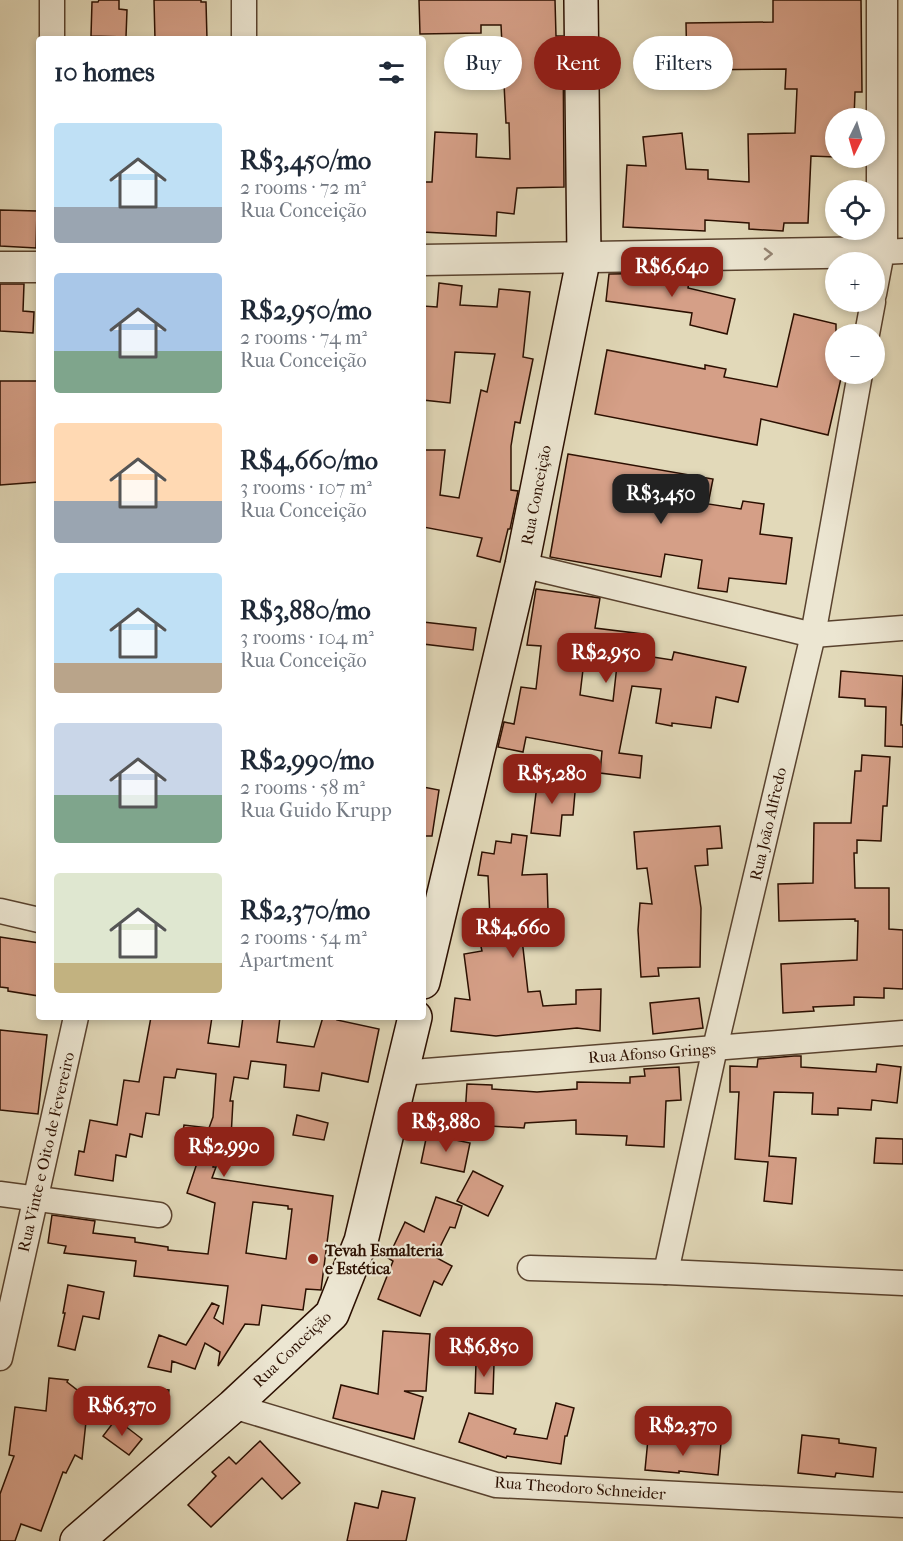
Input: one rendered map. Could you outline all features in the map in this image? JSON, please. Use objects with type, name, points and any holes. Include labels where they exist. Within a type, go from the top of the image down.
[{"type":"main road","name":"Rua Conceição","points":[[426,969],[522,565],[584,256],[581,0]]},
{"type":"main road","name":"Rua Conceição","points":[[76,1541],[233,1406],[332,1314],[361,1241],[414,1020]]},
{"type":"street","points":[[52,0],[52,36]]},
{"type":"street","points":[[244,0],[244,36]]},
{"type":"street","points":[[882,0],[893,252],[885,270]]},
{"type":"street","points":[[426,260],[893,252]]},
{"type":"street","points":[[0,267],[36,267]]},
{"type":"street","name":"Rua João Alfredo","points":[[666,1272],[715,1048],[813,635],[858,384]]},
{"type":"street","points":[[522,565],[813,635],[903,628]]},
{"type":"street","points":[[0,910],[36,919]]},
{"type":"street","name":"Rua Vinte e Oito de Fevereiro","points":[[0,1358],[75,1020]]},
{"type":"street","name":"Rua Afonso Grings","points":[[401,1073],[903,1033]]},
{"type":"street","points":[[0,1194],[159,1215]]},
{"type":"street","points":[[530,1268],[903,1283]]},
{"type":"street","name":"Rua Theodoro Schneider","points":[[233,1406],[496,1485],[903,1505]]},
{"type":"building","points":[[99,0],[119,0],[119,9],[127,10],[126,36],[91,36],[92,2]]},
{"type":"building","points":[[154,0],[201,0],[201,2],[206,2],[207,36],[155,36]]},
{"type":"building","points":[[419,0],[555,0],[556,36],[534,36],[534,90],[563,90],[564,187],[517,188],[514,214],[497,212],[496,236],[426,232],[426,182],[432,182],[435,132],[477,134],[476,157],[510,159],[509,123],[506,123],[504,90],[522,90],[522,36],[502,36],[501,25],[481,25],[481,33],[420,34]]},
{"type":"building","points":[[773,0],[861,0],[862,92],[855,92],[854,108],[825,108],[825,157],[811,156],[808,223],[784,223],[783,231],[749,229],[749,223],[705,220],[705,231],[623,227],[627,165],[646,166],[643,137],[682,133],[686,169],[708,170],[708,179],[749,182],[748,134],[795,133],[797,89],[785,89],[786,69],[733,70],[733,36],[686,36],[686,23],[773,22]]},
{"type":"building","points":[[0,210],[36,211],[36,248],[0,246]]},
{"type":"building","points":[[609,274],[690,274],[688,288],[735,299],[727,334],[690,325],[692,313],[606,301]]},
{"type":"building","points":[[439,283],[462,286],[460,305],[497,307],[499,289],[530,292],[523,357],[533,359],[520,423],[515,422],[511,446],[511,490],[518,491],[500,562],[477,556],[482,538],[426,528],[426,450],[445,450],[440,495],[459,498],[481,390],[487,392],[495,354],[455,352],[450,403],[426,400],[426,306],[437,307]]},
{"type":"building","points":[[0,284],[24,284],[23,311],[34,312],[33,333],[0,331]]},
{"type":"building","points":[[794,314],[836,324],[825,324],[825,384],[840,384],[828,435],[761,419],[757,445],[595,414],[607,350],[705,369],[705,365],[726,369],[724,377],[777,387]]},
{"type":"building","points":[[0,381],[36,381],[36,482],[0,485]]},
{"type":"building","points":[[568,454],[713,479],[708,504],[741,509],[743,501],[764,504],[760,534],[792,538],[786,584],[729,578],[727,592],[698,588],[702,560],[665,554],[661,577],[550,557]]},
{"type":"building","points":[[536,589],[600,598],[595,628],[643,634],[640,655],[672,660],[674,652],[746,667],[738,702],[716,697],[711,728],[656,723],[661,689],[632,686],[619,753],[642,756],[640,778],[600,773],[602,751],[526,737],[523,752],[498,747],[504,722],[514,724],[521,687],[536,689],[541,646],[527,645]],"holes":[[[584,661],[617,665],[613,701],[580,695]]]},
{"type":"building","points":[[426,622],[476,628],[473,650],[426,644]]},
{"type":"building","points":[[841,671],[903,676],[901,725],[903,725],[903,747],[885,746],[886,707],[865,706],[865,699],[839,697]]},
{"type":"building","points":[[862,755],[890,757],[887,806],[883,806],[881,841],[857,840],[857,853],[854,853],[855,888],[889,888],[889,929],[903,930],[903,989],[884,988],[884,998],[854,997],[854,1005],[813,1007],[814,1011],[783,1013],[781,964],[857,960],[858,921],[855,919],[779,921],[778,884],[813,883],[814,823],[851,823],[855,771],[861,771]]},
{"type":"building","points":[[538,777],[576,781],[573,815],[562,815],[560,836],[531,833]]},
{"type":"building","points":[[426,788],[439,790],[432,836],[426,836]]},
{"type":"building","points":[[720,826],[722,848],[707,849],[708,865],[695,866],[701,908],[700,967],[658,968],[659,976],[641,977],[638,930],[640,903],[652,904],[647,868],[637,869],[634,832]]},
{"type":"building","points":[[512,834],[527,836],[522,875],[547,874],[548,910],[524,910],[529,937],[522,939],[528,992],[540,991],[543,1006],[576,1004],[576,990],[601,989],[600,1031],[577,1028],[496,1036],[451,1031],[455,998],[470,1000],[464,954],[482,951],[475,921],[490,918],[488,876],[478,875],[482,852],[494,854],[496,841],[511,843]]},
{"type":"building","points":[[0,937],[36,943],[36,996],[8,991],[8,988],[0,987]]},
{"type":"building","points":[[699,998],[703,1028],[653,1034],[650,1003]]},
{"type":"building","points":[[150,1020],[212,1020],[208,1043],[239,1047],[243,1020],[280,1020],[277,1042],[314,1047],[322,1020],[337,1020],[379,1029],[368,1082],[322,1073],[319,1091],[284,1087],[286,1065],[251,1061],[248,1079],[234,1077],[230,1101],[233,1101],[231,1137],[217,1138],[213,1167],[216,1167],[212,1178],[333,1196],[321,1290],[306,1289],[303,1310],[262,1305],[259,1325],[245,1324],[218,1366],[220,1352],[205,1343],[195,1369],[172,1361],[171,1372],[148,1367],[159,1335],[186,1345],[212,1303],[219,1306],[214,1318],[223,1324],[228,1286],[134,1276],[136,1261],[64,1253],[66,1246],[48,1243],[52,1215],[95,1221],[93,1233],[135,1238],[135,1242],[168,1247],[168,1250],[208,1254],[215,1203],[187,1193],[201,1151],[181,1148],[184,1125],[209,1128],[213,1117],[216,1074],[177,1069],[175,1078],[164,1077],[159,1115],[146,1113],[142,1137],[130,1134],[126,1157],[116,1155],[113,1181],[75,1175],[79,1151],[84,1152],[90,1120],[117,1125],[124,1080],[139,1082]],"holes":[[[253,1202],[288,1206],[288,1209],[292,1209],[286,1259],[246,1253]]]},
{"type":"building","points":[[0,1030],[47,1035],[38,1114],[0,1110]]},
{"type":"building","points":[[801,1056],[801,1067],[876,1072],[877,1064],[901,1067],[897,1103],[872,1100],[871,1110],[838,1108],[838,1115],[812,1114],[813,1093],[774,1092],[769,1156],[796,1158],[792,1204],[764,1201],[768,1162],[735,1159],[739,1092],[730,1092],[730,1066],[757,1067],[758,1059]]},
{"type":"building","points":[[679,1067],[681,1100],[666,1101],[664,1147],[626,1145],[627,1136],[576,1134],[576,1120],[525,1123],[524,1128],[490,1126],[490,1132],[464,1131],[467,1084],[492,1085],[492,1089],[537,1092],[577,1089],[577,1082],[630,1083],[630,1077],[645,1076],[644,1069]]},
{"type":"building","points":[[297,1115],[328,1123],[324,1140],[293,1135]]},
{"type":"building","points":[[427,1134],[470,1143],[464,1172],[421,1163]]},
{"type":"building","points":[[876,1138],[903,1139],[903,1164],[874,1163]]},
{"type":"building","points":[[473,1171],[503,1186],[488,1216],[457,1201]]},
{"type":"building","points":[[436,1197],[462,1206],[455,1228],[450,1227],[435,1257],[452,1266],[442,1285],[434,1281],[420,1316],[378,1299],[393,1261],[388,1258],[405,1222],[424,1232]]},
{"type":"building","points":[[68,1285],[104,1292],[99,1319],[83,1316],[75,1350],[58,1346]]},
{"type":"building","points":[[383,1331],[430,1334],[426,1391],[404,1391],[423,1397],[414,1439],[333,1418],[341,1385],[378,1394]]},
{"type":"building","points":[[476,1363],[494,1364],[493,1394],[475,1393]]},
{"type":"building","points":[[49,1378],[68,1380],[67,1382],[94,1403],[88,1403],[82,1459],[75,1455],[66,1473],[63,1472],[41,1531],[21,1524],[15,1541],[0,1541],[0,1494],[14,1456],[9,1455],[15,1407],[46,1411]]},
{"type":"building","points":[[138,1387],[169,1390],[166,1414],[135,1410]]},
{"type":"building","points":[[556,1403],[574,1408],[567,1436],[565,1436],[561,1464],[507,1456],[506,1458],[459,1442],[469,1413],[516,1429],[514,1434],[547,1439]]},
{"type":"building","points":[[116,1419],[142,1439],[129,1455],[103,1436]]},
{"type":"building","points":[[802,1435],[839,1439],[839,1443],[876,1448],[873,1477],[836,1473],[835,1477],[798,1473]]},
{"type":"building","points":[[648,1439],[685,1442],[685,1439],[721,1443],[718,1475],[645,1470]]},
{"type":"building","points":[[260,1441],[300,1483],[282,1499],[262,1478],[211,1527],[188,1505],[216,1476],[212,1472],[229,1457],[236,1464]]},
{"type":"building","points":[[382,1491],[415,1498],[406,1541],[347,1541],[355,1503],[378,1508]]},
{"type":"place","name":"Tevah Esmalteria e Estética","points":[[313,1259]]}]
